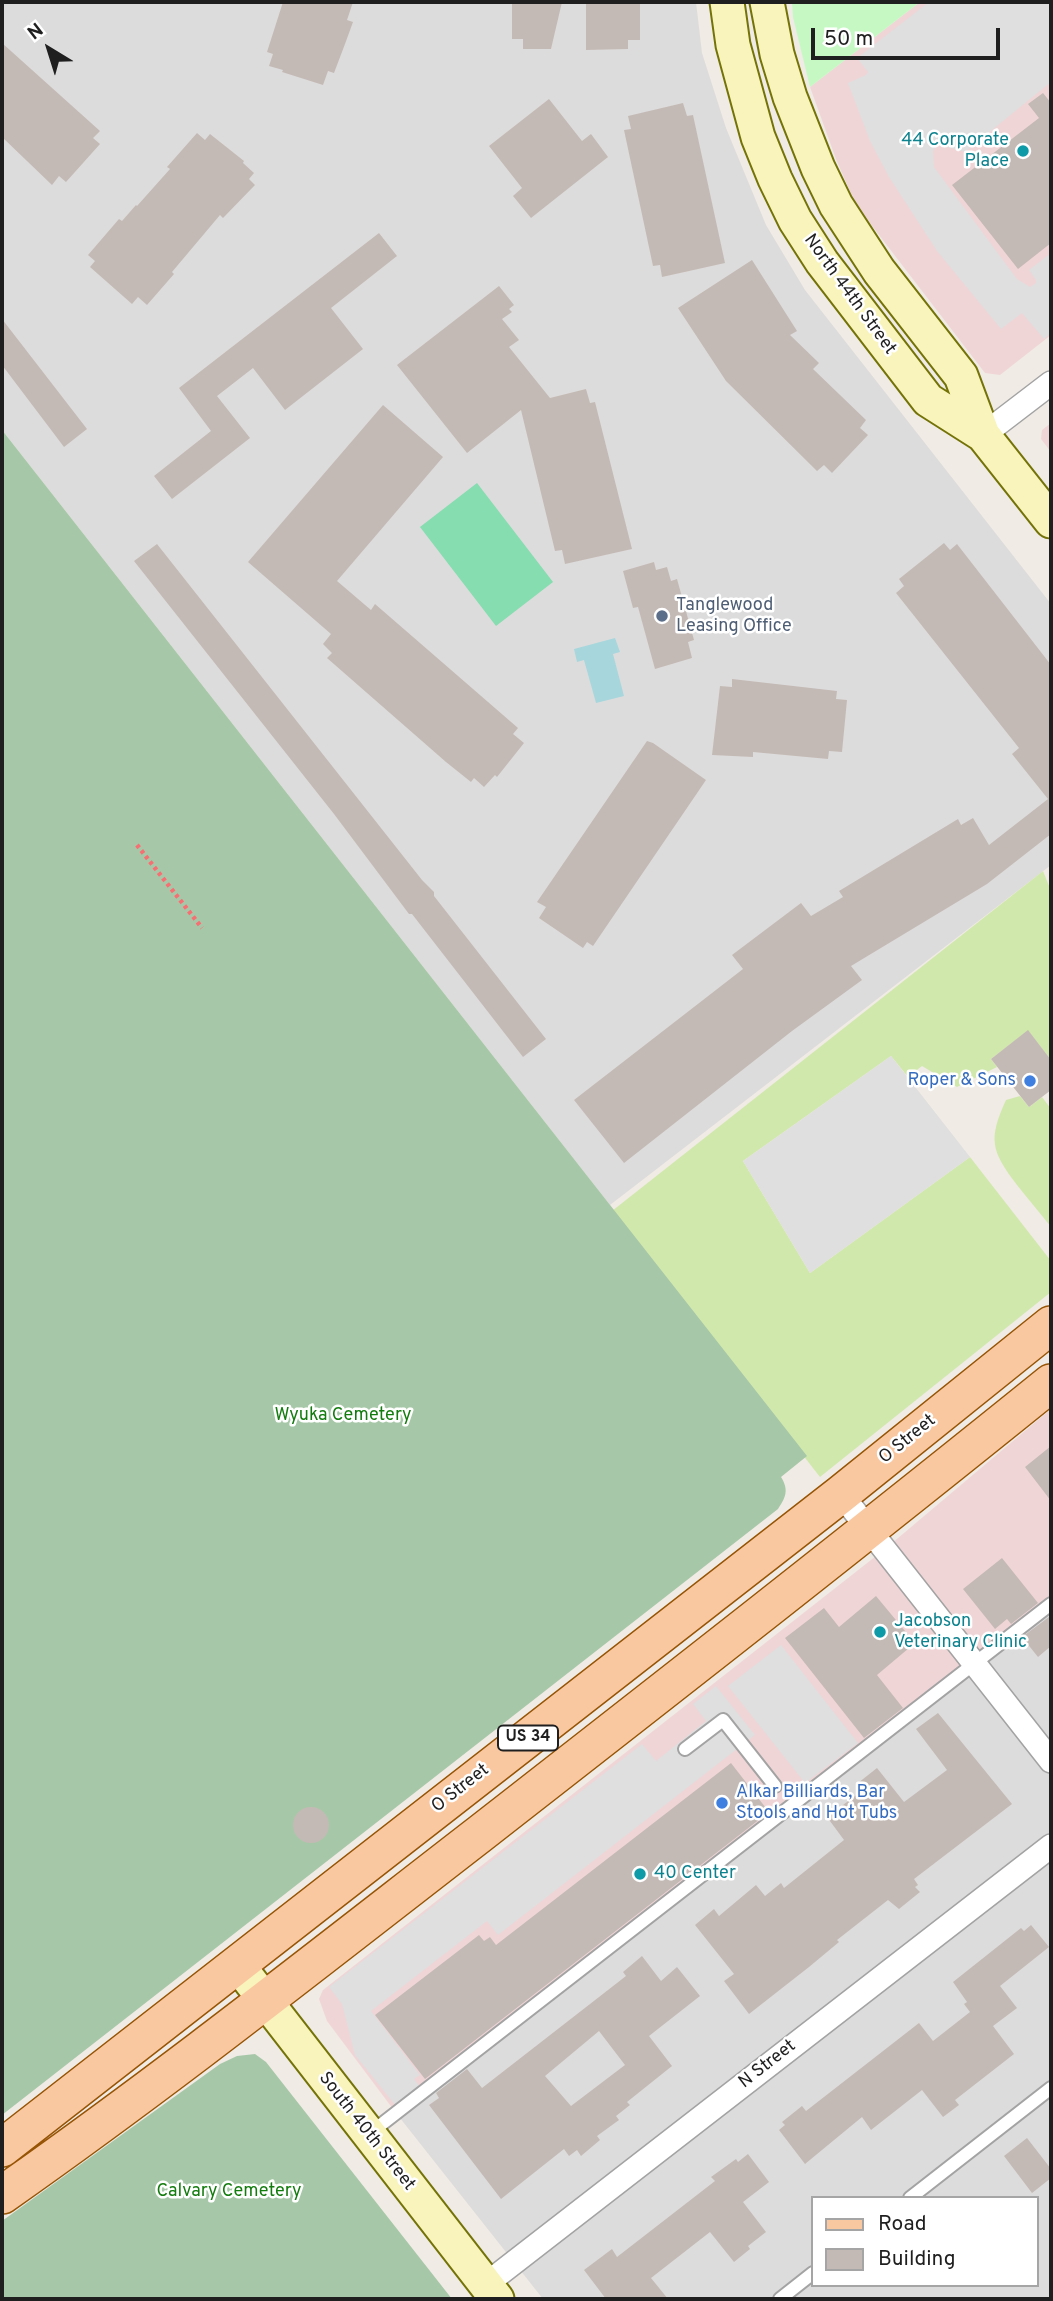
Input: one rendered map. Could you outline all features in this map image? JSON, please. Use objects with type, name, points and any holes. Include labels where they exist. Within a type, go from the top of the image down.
[{"type":"main road","name":"North 44th Street","points":[[727,2],[733,45],[758,137],[775,179],[822,262],[928,400],[983,436],[1051,521]]},
{"type":"main road","name":"North 44th Street","points":[[767,2],[777,54],[802,134],[836,205],[879,271],[961,376],[983,436]]},
{"type":"main road","name":"O Street","points":[[2,2148],[841,1494],[1051,1325]]},
{"type":"main road","name":"US 34","points":[[2,2194],[155,2085],[265,2000],[870,1530],[1051,1383]]},
{"type":"main road","name":"South 40th Street","points":[[237,1964],[491,2292]]},
{"type":"street","points":[[983,436],[1051,383]]},
{"type":"street","points":[[841,1494],[1051,1761]]},
{"type":"street","name":"N Street","points":[[491,2292],[1051,1846]]},
{"type":"lane","points":[[368,2135],[1051,1604]]},
{"type":"lane","points":[[685,1749],[723,1720],[775,1786]]},
{"type":"lane","points":[[913,2196],[1051,2088]]},
{"type":"lane","points":[[780,2299],[811,2275]]},
{"type":"path","points":[[137,845],[202,928]]},
{"type":"shaded area","points":[[2,2],[696,2],[702,53],[726,128],[766,225],[805,290],[1051,604],[1051,865],[610,1205],[2,430]]},
{"type":"shaded area","name":"44 Corporate Place","points":[[920,2],[1051,2],[1051,335],[1000,375],[985,373],[866,218],[852,196],[836,159],[810,87]]},
{"type":"shaded area","points":[[929,2],[1051,2],[1051,82],[965,152],[940,145],[933,151],[934,167],[1017,279],[1030,287],[1036,283],[1029,270],[1051,253],[1051,333],[1044,339],[1022,313],[1001,329],[937,251],[889,177],[870,141],[848,83],[868,72],[857,58]]},
{"type":"shaded area","points":[[1051,423],[1051,452],[1041,439],[1042,430]]},
{"type":"shaded area","points":[[891,1056],[970,1157],[810,1273],[743,1161]]},
{"type":"shaded area","points":[[1051,1409],[1051,1604],[396,2113],[327,2021],[319,1999],[323,1990],[885,1549]]},
{"type":"shaded area","points":[[1051,1604],[1051,2299],[543,2299],[396,2113]]},
{"type":"shaded area","points":[[781,1645],[858,1743],[805,1783],[728,1686]]},
{"type":"shaded area","points":[[716,1686],[755,1735],[498,1935],[487,1921],[371,2011],[420,2075],[414,2079],[420,2087],[396,2106],[355,2055],[342,2004],[329,1987],[642,1744],[656,1761],[706,1721],[693,1704]]},
{"type":"green space","points":[[792,2],[920,2],[810,87],[793,17]]},
{"type":"green space","name":"Wyuka Cemetery","points":[[2,430],[807,1456],[781,1477],[786,1493],[778,1509],[2,2115]]},
{"type":"green space","points":[[477,483],[553,582],[496,626],[420,527]]},
{"type":"green space","points":[[1043,871],[1051,891],[1051,1060],[1028,1031],[991,1059],[997,1067],[957,1087],[922,1066],[908,1077],[891,1056],[743,1161],[810,1273],[970,1157],[1051,1261],[1051,1292],[820,1477],[612,1211]]},
{"type":"green space","points":[[1020,1096],[1029,1107],[1042,1097],[1051,1109],[1051,1227],[1008,1173],[997,1153],[995,1135],[1000,1113],[1006,1100]]},
{"type":"green space","name":"Calvary Cemetery","points":[[255,2054],[266,2062],[452,2299],[2,2299],[2,2221],[220,2064],[237,2056]]},
{"type":"water","points":[[615,638],[620,652],[613,654],[624,696],[596,703],[584,660],[577,662],[574,649]]},
{"type":"building","points":[[283,2],[353,2],[347,20],[353,22],[334,73],[328,71],[323,85],[269,66],[273,54],[267,52]]},
{"type":"building","points":[[512,2],[562,2],[551,49],[523,49],[523,39],[512,39]]},
{"type":"building","points":[[586,2],[640,2],[640,40],[628,40],[628,49],[586,50]]},
{"type":"building","points":[[2,43],[100,131],[93,138],[100,144],[66,182],[59,176],[52,185],[2,137]]},
{"type":"building","name":"44 Corporate Place","points":[[1043,93],[1051,103],[1051,243],[1018,269],[952,185],[1039,118],[1028,104]]},
{"type":"building","points":[[549,99],[582,141],[591,134],[608,157],[531,218],[513,196],[522,188],[489,146]]},
{"type":"building","points":[[683,103],[687,116],[693,115],[725,263],[662,277],[660,265],[653,266],[624,130],[631,129],[628,116]]},
{"type":"building","points":[[197,133],[205,140],[210,134],[244,161],[254,173],[249,179],[255,185],[223,218],[220,215],[147,305],[138,297],[132,304],[90,267],[95,261],[88,255],[119,219],[122,221],[137,206]]},
{"type":"building","points":[[379,233],[397,256],[331,308],[363,349],[285,410],[253,368],[217,396],[250,438],[172,499],[154,476],[211,431],[179,388]]},
{"type":"building","points":[[752,260],[797,331],[790,335],[819,363],[813,369],[866,420],[860,428],[868,435],[832,473],[824,465],[817,471],[726,381],[678,308]]},
{"type":"building","points":[[499,286],[514,305],[509,309],[512,312],[502,319],[519,340],[509,347],[550,398],[586,389],[590,403],[595,402],[632,549],[565,564],[562,550],[555,551],[521,410],[467,453],[397,365]]},
{"type":"building","points":[[2,319],[87,429],[64,447],[2,365]]},
{"type":"building","points":[[383,405],[443,457],[337,581],[371,610],[375,604],[518,728],[513,734],[524,743],[497,777],[495,775],[484,787],[474,778],[471,782],[446,762],[327,658],[332,653],[323,644],[331,634],[248,562]]},
{"type":"building","points":[[944,543],[950,550],[957,544],[1051,665],[1051,834],[987,884],[851,966],[862,980],[792,1031],[624,1163],[574,1100],[743,969],[732,955],[801,903],[811,916],[843,897],[839,891],[958,819],[961,825],[973,818],[989,845],[1048,799],[1012,754],[1019,748],[896,593],[904,586],[899,579]]},
{"type":"building","points":[[157,544],[434,892],[434,896],[546,1039],[523,1057],[134,561]]},
{"type":"building","name":"Tanglewood Leasing Office","points":[[654,562],[656,570],[667,567],[671,581],[677,579],[694,640],[688,642],[692,658],[655,669],[638,607],[633,608],[623,571]]},
{"type":"building","points":[[732,679],[837,691],[836,699],[847,700],[842,752],[829,751],[828,759],[753,752],[753,757],[712,755],[720,686],[732,687]]},
{"type":"building","points":[[647,741],[706,780],[593,946],[587,942],[583,948],[539,918],[546,907],[537,902]]},
{"type":"building","name":"Roper & Sons","points":[[1028,1030],[1051,1060],[1051,1090],[1029,1107],[991,1059]]},
{"type":"building","points":[[1051,1446],[1051,1501],[1025,1467]]},
{"type":"building","points":[[1002,1558],[1038,1603],[1011,1624],[1007,1619],[995,1629],[963,1589]]},
{"type":"building","points":[[876,1596],[915,1643],[877,1675],[903,1708],[864,1738],[785,1638],[824,1608],[839,1627]]},
{"type":"building","points":[[1049,1617],[1051,1646],[1038,1657],[1022,1637]]},
{"type":"building","points":[[938,1713],[1012,1804],[914,1879],[918,1885],[915,1887],[920,1892],[899,1909],[888,1900],[749,2014],[724,1981],[734,1974],[695,1925],[714,1909],[719,1916],[756,1885],[765,1896],[781,1883],[784,1888],[844,1840],[827,1817],[863,1790],[858,1783],[877,1768],[904,1802],[947,1770],[916,1729]]},
{"type":"building","name":"40 Center","points":[[731,1763],[769,1812],[425,2079],[375,2015],[479,1935],[484,1941],[490,1937],[496,1945]]},
{"type":"building","points":[[311,1807],[324,1812],[329,1825],[324,1838],[311,1843],[298,1838],[293,1825],[298,1812]]},
{"type":"building","points":[[1031,1925],[1049,1947],[1000,1986],[1017,2008],[993,2026],[1014,2054],[955,2100],[959,2105],[943,2117],[922,2090],[871,2130],[862,2117],[805,2164],[779,2130],[785,2125],[782,2122],[802,2106],[806,2111],[919,2023],[933,2041],[970,2012],[964,2004],[967,2002],[953,1982],[1021,1928],[1024,1931]]},
{"type":"building","points":[[642,1956],[661,1981],[677,1967],[700,1996],[649,2036],[672,2066],[627,2102],[630,2105],[616,2116],[619,2120],[597,2136],[600,2140],[581,2156],[577,2150],[569,2156],[564,2149],[501,2199],[429,2105],[439,2098],[436,2093],[467,2069],[482,2088],[626,1976],[623,1972]],"holes":[[[599,2031],[625,2065],[571,2106],[545,2076]]]},
{"type":"building","points":[[1027,2138],[1051,2169],[1051,2178],[1032,2193],[1004,2156]]},
{"type":"building","points":[[748,2154],[769,2182],[743,2202],[766,2232],[748,2246],[750,2249],[734,2262],[710,2232],[651,2278],[668,2299],[606,2299],[584,2270],[612,2249],[617,2257],[715,2181],[711,2177]]},
{"type":"place","name":"44 Corporate Place","points":[[1023,151]]},
{"type":"place","name":"Tanglewood Leasing Office","points":[[662,616]]},
{"type":"place","name":"Roper & Sons","points":[[1030,1081]]},
{"type":"place","name":"Jacobson Veterinary Clinic","points":[[880,1632]]},
{"type":"place","name":"Alkar Billiards, Bar Stools and Hot Tubs","points":[[722,1803]]},
{"type":"place","name":"40 Center","points":[[640,1874]]}]
